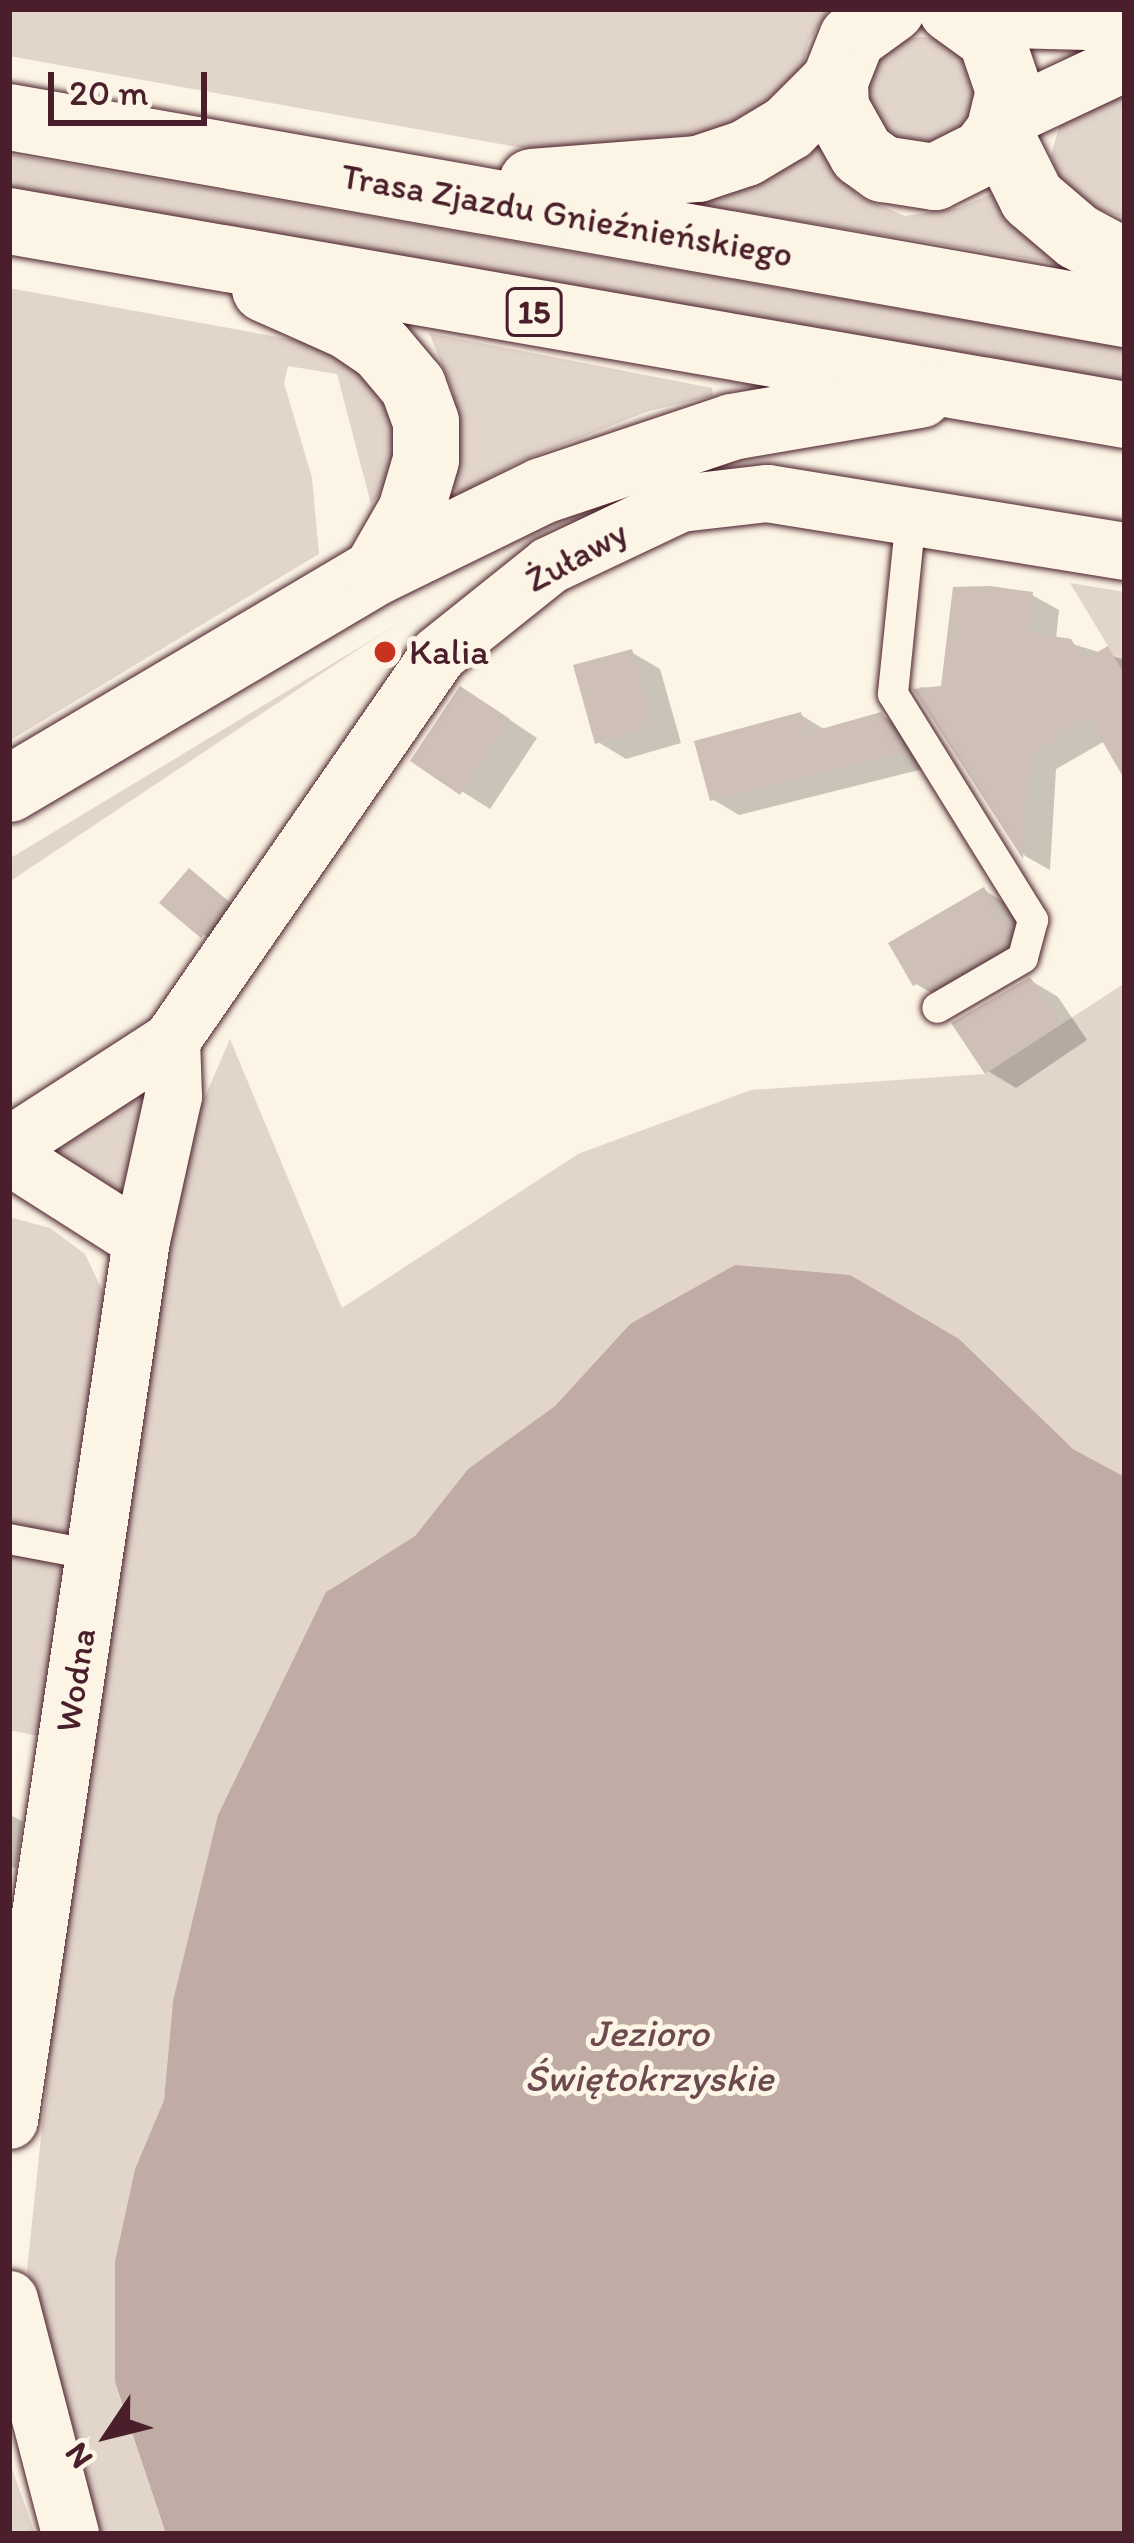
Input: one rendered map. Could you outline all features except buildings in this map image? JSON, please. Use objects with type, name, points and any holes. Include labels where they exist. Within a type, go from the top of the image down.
[{"type":"main road","points":[[961,14],[1004,63],[1002,126],[1041,207],[1125,262]]},
{"type":"main road","points":[[859,34],[846,133],[884,169],[948,173],[982,154],[1002,126]]},
{"type":"main road","points":[[309,170],[549,183],[698,169],[788,128],[859,34]]},
{"type":"main road","name":"Trasa Zjazdu Gnieźnieńskiego","points":[[9,117],[1125,314]]},
{"type":"main road","name":"15","points":[[9,221],[1125,415]]},
{"type":"main road","points":[[98,236],[301,301],[381,348],[413,386],[426,422],[426,460],[411,511],[376,572]]},
{"type":"main road","points":[[9,789],[376,572],[631,455],[732,427],[971,388]]},
{"type":"street","points":[[961,14],[1125,22]]},
{"type":"street","points":[[1002,126],[1125,62]]},
{"type":"street","name":"Żuławy","points":[[171,1040],[438,654],[548,565],[680,503],[767,493],[1125,551]]},
{"type":"street","points":[[9,1145],[171,1040]]},
{"type":"street","name":"Wodna","points":[[9,2120],[141,1240],[173,1096],[171,1040]]},
{"type":"street","points":[[9,1156],[141,1240]]},
{"type":"street","points":[[9,2300],[70,2534]]},
{"type":"lane","points":[[911,516],[893,694],[1034,920],[1023,958],[937,1008]]},
{"type":"lane","points":[[9,1539],[94,1555]]},
{"type":"shaded area","points":[[9,9],[830,9],[808,42],[798,91],[732,134],[539,151],[9,56]]},
{"type":"shaded area","points":[[922,37],[943,41],[961,53],[973,71],[977,92],[973,113],[961,131],[943,143],[922,147],[901,143],[883,131],[871,113],[867,92],[871,71],[883,53],[901,41]]},
{"type":"shaded area","points":[[1125,85],[1125,218],[1083,204],[1063,186],[1051,156],[1059,127],[1083,101]]},
{"type":"shaded area","points":[[814,140],[858,196],[905,216],[958,208],[998,191],[1067,265],[656,198]]},
{"type":"shaded area","points":[[9,154],[1125,348],[1125,382],[9,190]]},
{"type":"shaded area","points":[[9,288],[338,348],[389,407],[396,435],[387,484],[371,504],[337,374],[288,366],[284,383],[312,478],[319,554],[9,741]]},
{"type":"shaded area","points":[[429,333],[712,388],[713,396],[649,411],[518,462],[460,495],[452,486],[453,392]]},
{"type":"shaded area","points":[[1070,583],[1125,592],[1125,676],[1108,646]]},
{"type":"shaded area","points":[[403,621],[360,648],[9,882],[9,859]]},
{"type":"shaded area","points":[[1125,983],[1125,1477],[1073,1449],[1031,1411],[630,1324],[555,1406],[468,1469],[415,1536],[330,1589],[173,2001],[164,2100],[135,2169],[115,2261],[115,2382],[166,2534],[90,2534],[59,2437],[27,2270],[57,1985],[182,1150],[230,1039],[342,1308],[578,1154],[751,1090],[985,1074]]},
{"type":"shaded area","points":[[138,1092],[153,1100],[129,1196],[119,1201],[59,1162],[56,1146]]},
{"type":"shaded area","points":[[9,1217],[50,1228],[85,1254],[104,1294],[38,1736],[9,1730]]},
{"type":"shaded area","points":[[9,2460],[35,2534],[9,2534]]},
{"type":"water","name":"Jezioro Świętokrzyskie","points":[[735,1265],[850,1275],[959,1339],[1073,1449],[1125,1477],[1125,2534],[166,2534],[115,2382],[115,2261],[135,2169],[164,2100],[173,2001],[218,1815],[326,1592],[415,1536],[468,1469],[555,1406],[630,1324]]},
{"type":"place","name":"Kalia","points":[[385,652]]}]
